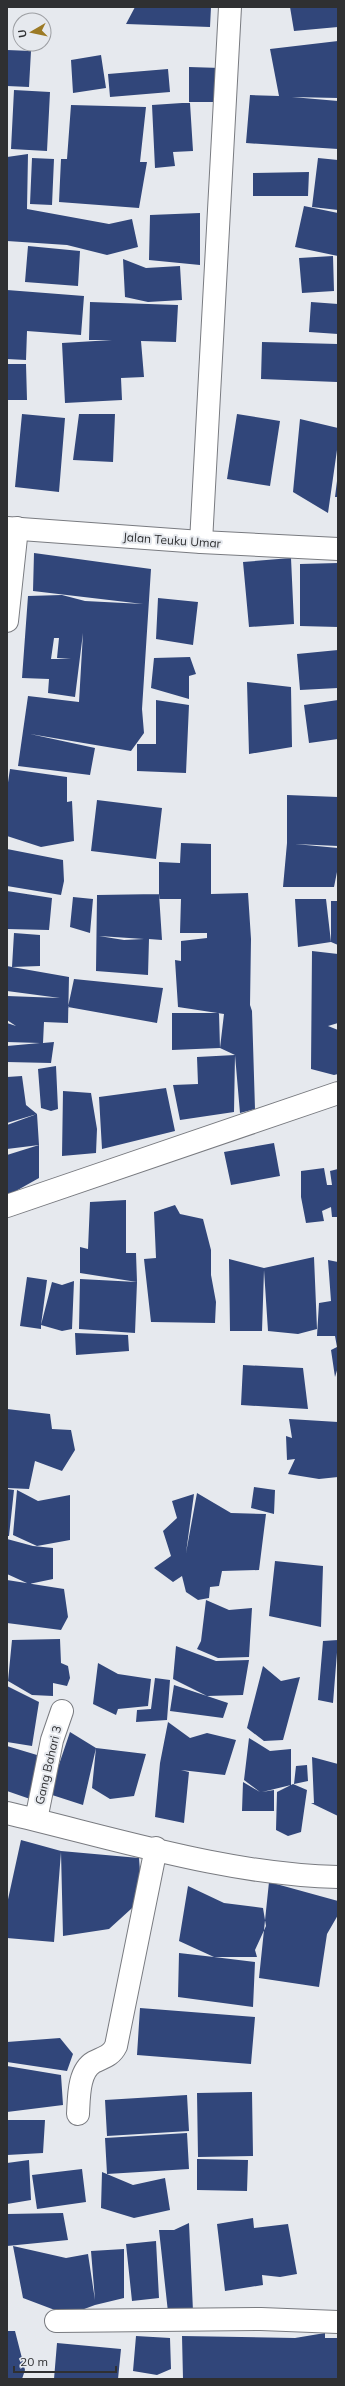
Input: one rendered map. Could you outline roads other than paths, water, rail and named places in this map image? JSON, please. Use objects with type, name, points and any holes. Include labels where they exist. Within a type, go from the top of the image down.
[{"type":"street","points":[[201,542],[230,7]]},
{"type":"street","points":[[7,621],[12,528]]},
{"type":"street","name":"Jalan Teuku Umar","points":[[12,528],[201,542],[338,549]]},
{"type":"street","points":[[7,1206],[338,1093]]},
{"type":"street","name":"Gang Bahari 3","points":[[36,1820],[52,1740],[62,1711]]},
{"type":"street","points":[[7,1813],[228,1865],[318,1877],[338,1877]]},
{"type":"street","points":[[78,2114],[82,2079],[92,2063],[108,2056],[116,2046],[156,1848]]},
{"type":"street","points":[[56,2322],[261,2318],[338,2322]]}]
